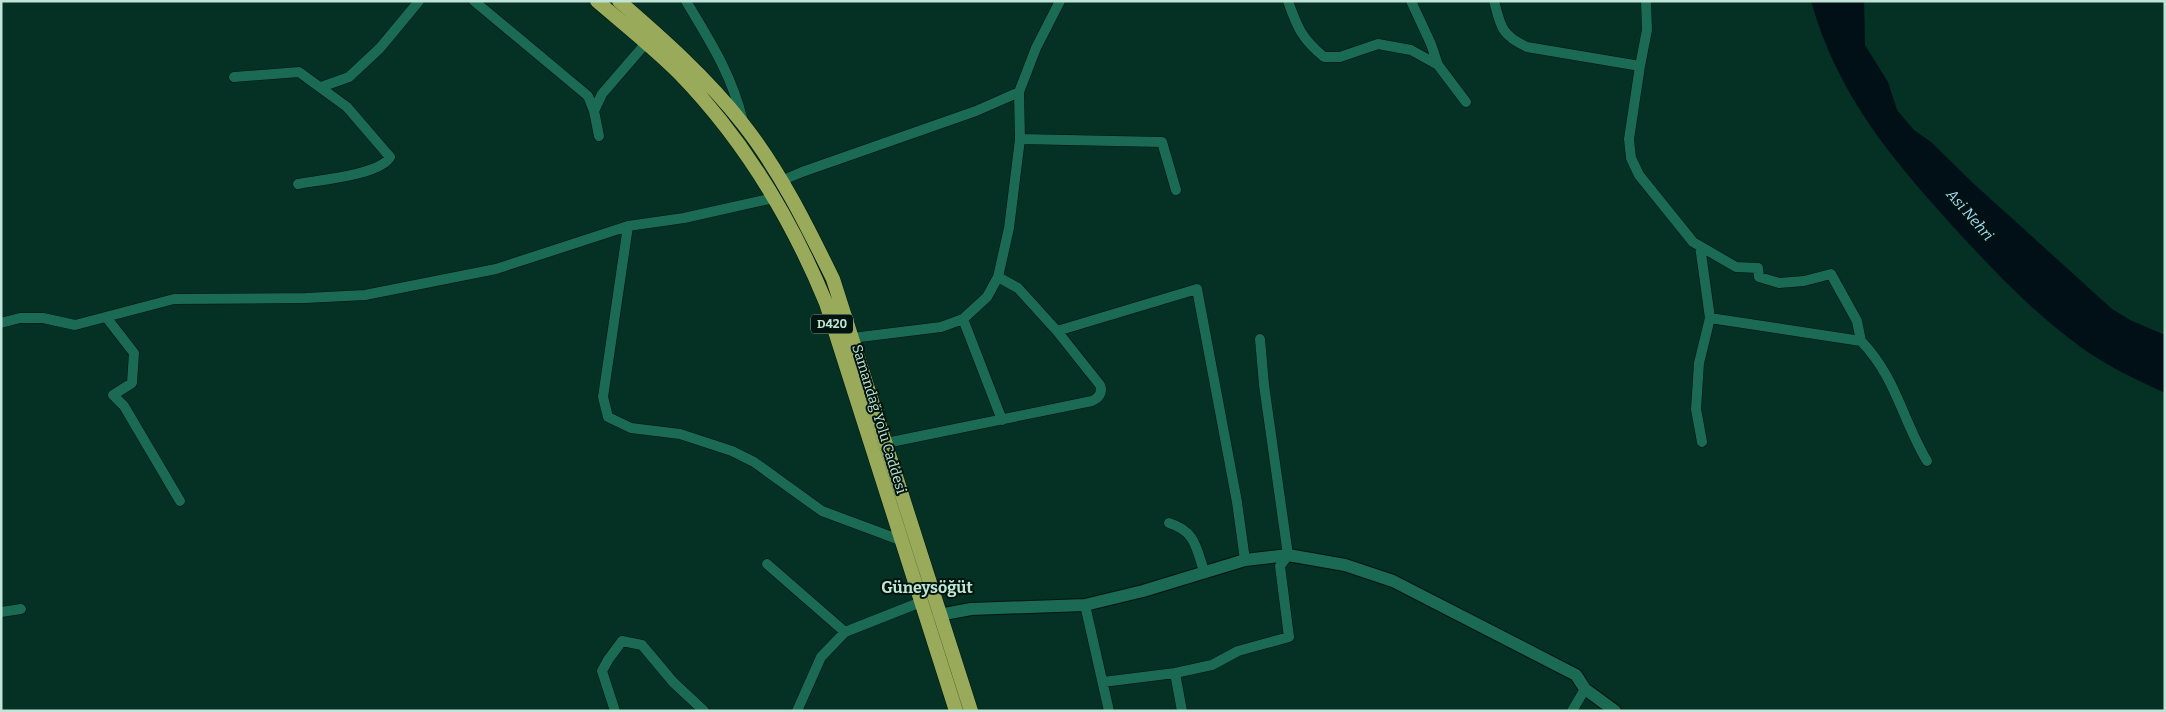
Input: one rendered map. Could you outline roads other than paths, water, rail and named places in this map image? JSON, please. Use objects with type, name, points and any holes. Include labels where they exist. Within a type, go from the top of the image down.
[{"type":"highway","name":"Samandağ Yolu Caddesi","points":[[597,1],[679,73],[717,115],[756,167],[813,271],[826,303],[956,711]]},
{"type":"highway","name":"Samandağ Yolu Caddesi","points":[[619,1],[663,39],[743,124],[781,181],[809,230],[833,279],[939,616],[971,711]]},
{"type":"street","points":[[321,87],[350,77],[380,48],[420,1]]},
{"type":"street","points":[[474,1],[588,96],[594,112],[599,136]]},
{"type":"street","points":[[686,1],[728,72],[743,124]]},
{"type":"street","points":[[852,338],[941,327],[964,319],[988,297],[998,277],[1010,228],[1020,139],[1021,114],[1019,92],[1036,48],[1060,1]]},
{"type":"street","points":[[1288,1],[1298,29],[1308,44],[1324,57],[1340,57],[1378,44],[1412,50],[1438,65]]},
{"type":"street","points":[[1411,1],[1438,65],[1466,102]]},
{"type":"street","points":[[1494,1],[1502,28],[1511,40],[1527,47],[1640,66]]},
{"type":"street","points":[[1646,1],[1647,30],[1629,139],[1632,158],[1639,175],[1693,242],[1736,267],[1758,268],[1759,277],[1779,283],[1804,281],[1831,274],[1856,321],[1861,341],[1876,355],[1896,390],[1915,441],[1927,460]]},
{"type":"street","points":[[594,112],[602,94],[646,43]]},
{"type":"street","points":[[234,76],[299,72],[347,106],[390,156],[388,161],[370,170],[298,184]]},
{"type":"street","points":[[781,181],[976,110],[1019,92]]},
{"type":"street","points":[[1020,139],[1162,142],[1176,190]]},
{"type":"street","points":[[1,323],[20,318],[43,318],[76,325],[174,299],[306,298],[365,295],[496,269],[628,226],[684,218],[774,198]]},
{"type":"street","points":[[628,226],[603,397],[608,417],[630,428],[680,434],[732,451],[754,462],[822,511],[900,540]]},
{"type":"street","points":[[1700,246],[1710,318],[1699,363],[1696,409],[1702,442]]},
{"type":"street","points":[[886,443],[1092,401],[1098,398],[1101,392],[1100,385],[1057,331],[1018,288],[998,277]]},
{"type":"street","points":[[1057,331],[1197,289],[1246,560]]},
{"type":"street","points":[[106,317],[134,353],[132,382],[114,395],[124,406],[180,501]]},
{"type":"street","points":[[1710,318],[1861,341]]},
{"type":"street","points":[[964,319],[1002,420]]},
{"type":"street","points":[[1102,682],[1175,674],[1212,665],[1238,650],[1289,636],[1280,566],[1288,554],[1264,385],[1260,339]]},
{"type":"street","points":[[1169,523],[1181,527],[1193,538],[1204,571]]},
{"type":"street","points":[[939,616],[971,609],[1085,604],[1144,591],[1204,571],[1246,560],[1288,554],[1345,564],[1393,581],[1576,675],[1585,689],[1615,711]]},
{"type":"street","points":[[767,564],[846,632]]},
{"type":"street","points":[[797,711],[821,657],[846,632],[921,602]]},
{"type":"street","points":[[1085,604],[1109,711]]},
{"type":"street","points":[[1,612],[21,609]]},
{"type":"street","points":[[614,711],[602,671],[622,641],[642,645],[673,682],[704,711]]},
{"type":"street","points":[[1175,674],[1182,711]]},
{"type":"street","points":[[1572,711],[1585,689]]},
{"type":"water","name":"Asi Nehri","points":[[1811,1],[1864,1],[1865,45],[1888,82],[1897,110],[1914,130],[1931,142],[1973,183],[2112,309],[2132,321],[2165,335],[2165,393],[2102,361],[2065,335],[2017,293],[1958,232],[1890,153],[1852,97],[1822,36]]},
{"type":"district","name":"Güneysöğüt","points":[[927,587]]}]
